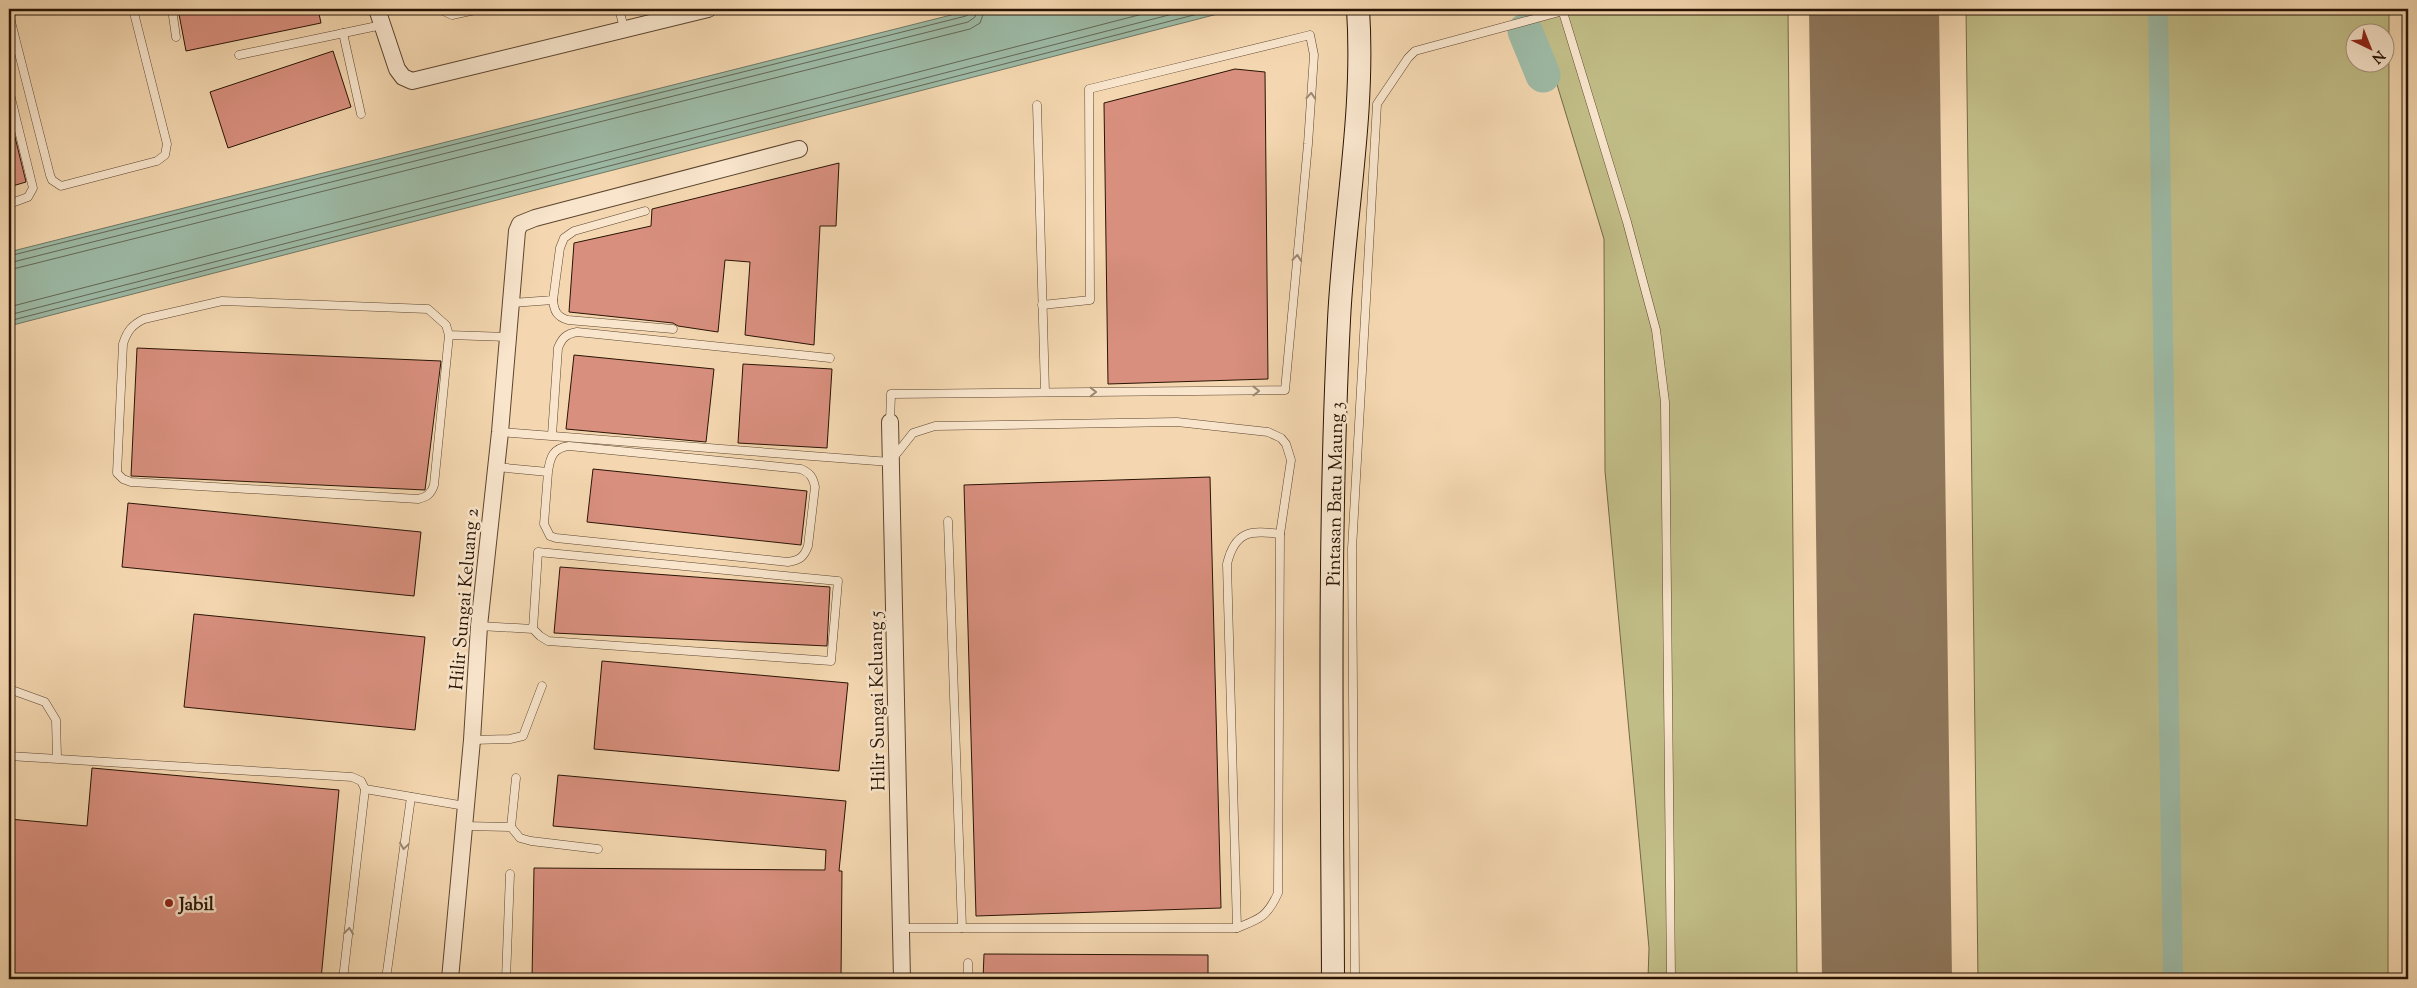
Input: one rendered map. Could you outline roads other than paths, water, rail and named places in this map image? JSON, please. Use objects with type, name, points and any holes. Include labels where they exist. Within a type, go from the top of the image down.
[{"type":"street","points":[[378,9],[397,69],[403,77],[412,81],[708,9]]},
{"type":"street","name":"Pintasan Batu Maung 3","points":[[1333,979],[1331,552],[1339,318],[1357,106],[1360,36],[1358,9]]},
{"type":"street","name":"Hilir Sungai Keluang 2","points":[[450,979],[472,740],[479,626],[512,303],[515,238],[520,224],[534,218],[799,149]]},
{"type":"street","name":"Hilir Sungai Keluang 5","points":[[890,422],[902,979]]},
{"type":"lane","points":[[9,14],[50,175],[52,180],[61,186],[157,161],[166,155],[167,144],[133,9]]},
{"type":"lane","points":[[172,9],[176,37]]},
{"type":"lane","points":[[439,9],[452,15],[480,9]]},
{"type":"lane","points":[[619,9],[624,28]]},
{"type":"lane","points":[[1355,979],[1352,549],[1377,104],[1408,58],[1415,51],[1562,10],[1627,222],[1656,330],[1665,402],[1671,979]]},
{"type":"lane","points":[[240,55],[382,26]]},
{"type":"lane","points":[[343,33],[361,114]]},
{"type":"lane","points":[[890,422],[891,394],[1285,390],[1308,144],[1314,55],[1310,35],[1089,89],[1090,300],[1042,304]]},
{"type":"lane","points":[[9,90],[33,188],[28,198],[9,204]]},
{"type":"lane","points":[[1037,105],[1044,392]]},
{"type":"lane","points":[[645,211],[574,231],[564,238],[560,248],[553,300],[555,312],[560,318],[568,320],[673,329]]},
{"type":"lane","points":[[512,303],[553,300]]},
{"type":"lane","points":[[222,301],[428,309],[446,325],[450,335],[434,485],[426,497],[418,499],[131,482],[123,479],[117,473],[123,344],[127,333],[134,324],[222,301]]},
{"type":"lane","points":[[552,435],[558,348],[561,339],[568,334],[577,332],[830,358]]},
{"type":"lane","points":[[450,335],[508,337]]},
{"type":"lane","points":[[500,432],[890,462],[906,439],[913,433],[935,426],[1177,422],[1268,432],[1281,438],[1286,444],[1291,460],[1280,534],[1278,893],[1270,910],[1260,919],[1236,928],[901,928]]},
{"type":"lane","points":[[569,446],[801,470],[808,472],[814,479],[815,487],[808,546],[805,555],[798,561],[788,562],[556,538],[550,536],[544,524],[548,472],[553,453],[560,447],[569,446]]},
{"type":"lane","points":[[496,467],[548,472]]},
{"type":"lane","points":[[948,522],[962,928]]},
{"type":"lane","points":[[1236,928],[1227,564],[1230,550],[1243,536],[1259,531],[1280,534]]},
{"type":"lane","points":[[479,626],[533,629],[548,641],[831,660],[838,581],[538,552],[533,629]]},
{"type":"lane","points":[[472,740],[510,739],[524,736],[542,686]]},
{"type":"lane","points":[[9,689],[46,702],[56,720],[57,757]]},
{"type":"lane","points":[[9,756],[57,757],[352,777],[360,781],[366,789],[465,806]]},
{"type":"lane","points":[[516,778],[511,827],[520,838],[598,850]]},
{"type":"lane","points":[[343,979],[366,789]]},
{"type":"lane","points":[[386,979],[411,798]]},
{"type":"lane","points":[[464,826],[511,827]]},
{"type":"lane","points":[[506,979],[510,874]]},
{"type":"lane","points":[[968,963],[968,979]]},
{"type":"water","points":[[975,9],[1237,9],[9,326],[9,252]]},
{"type":"waterway","points":[[2158,9],[2173,979]]},
{"type":"waterway","points":[[1525,31],[1543,75]]},
{"type":"place","name":"Jabil","points":[[169,903]]}]
